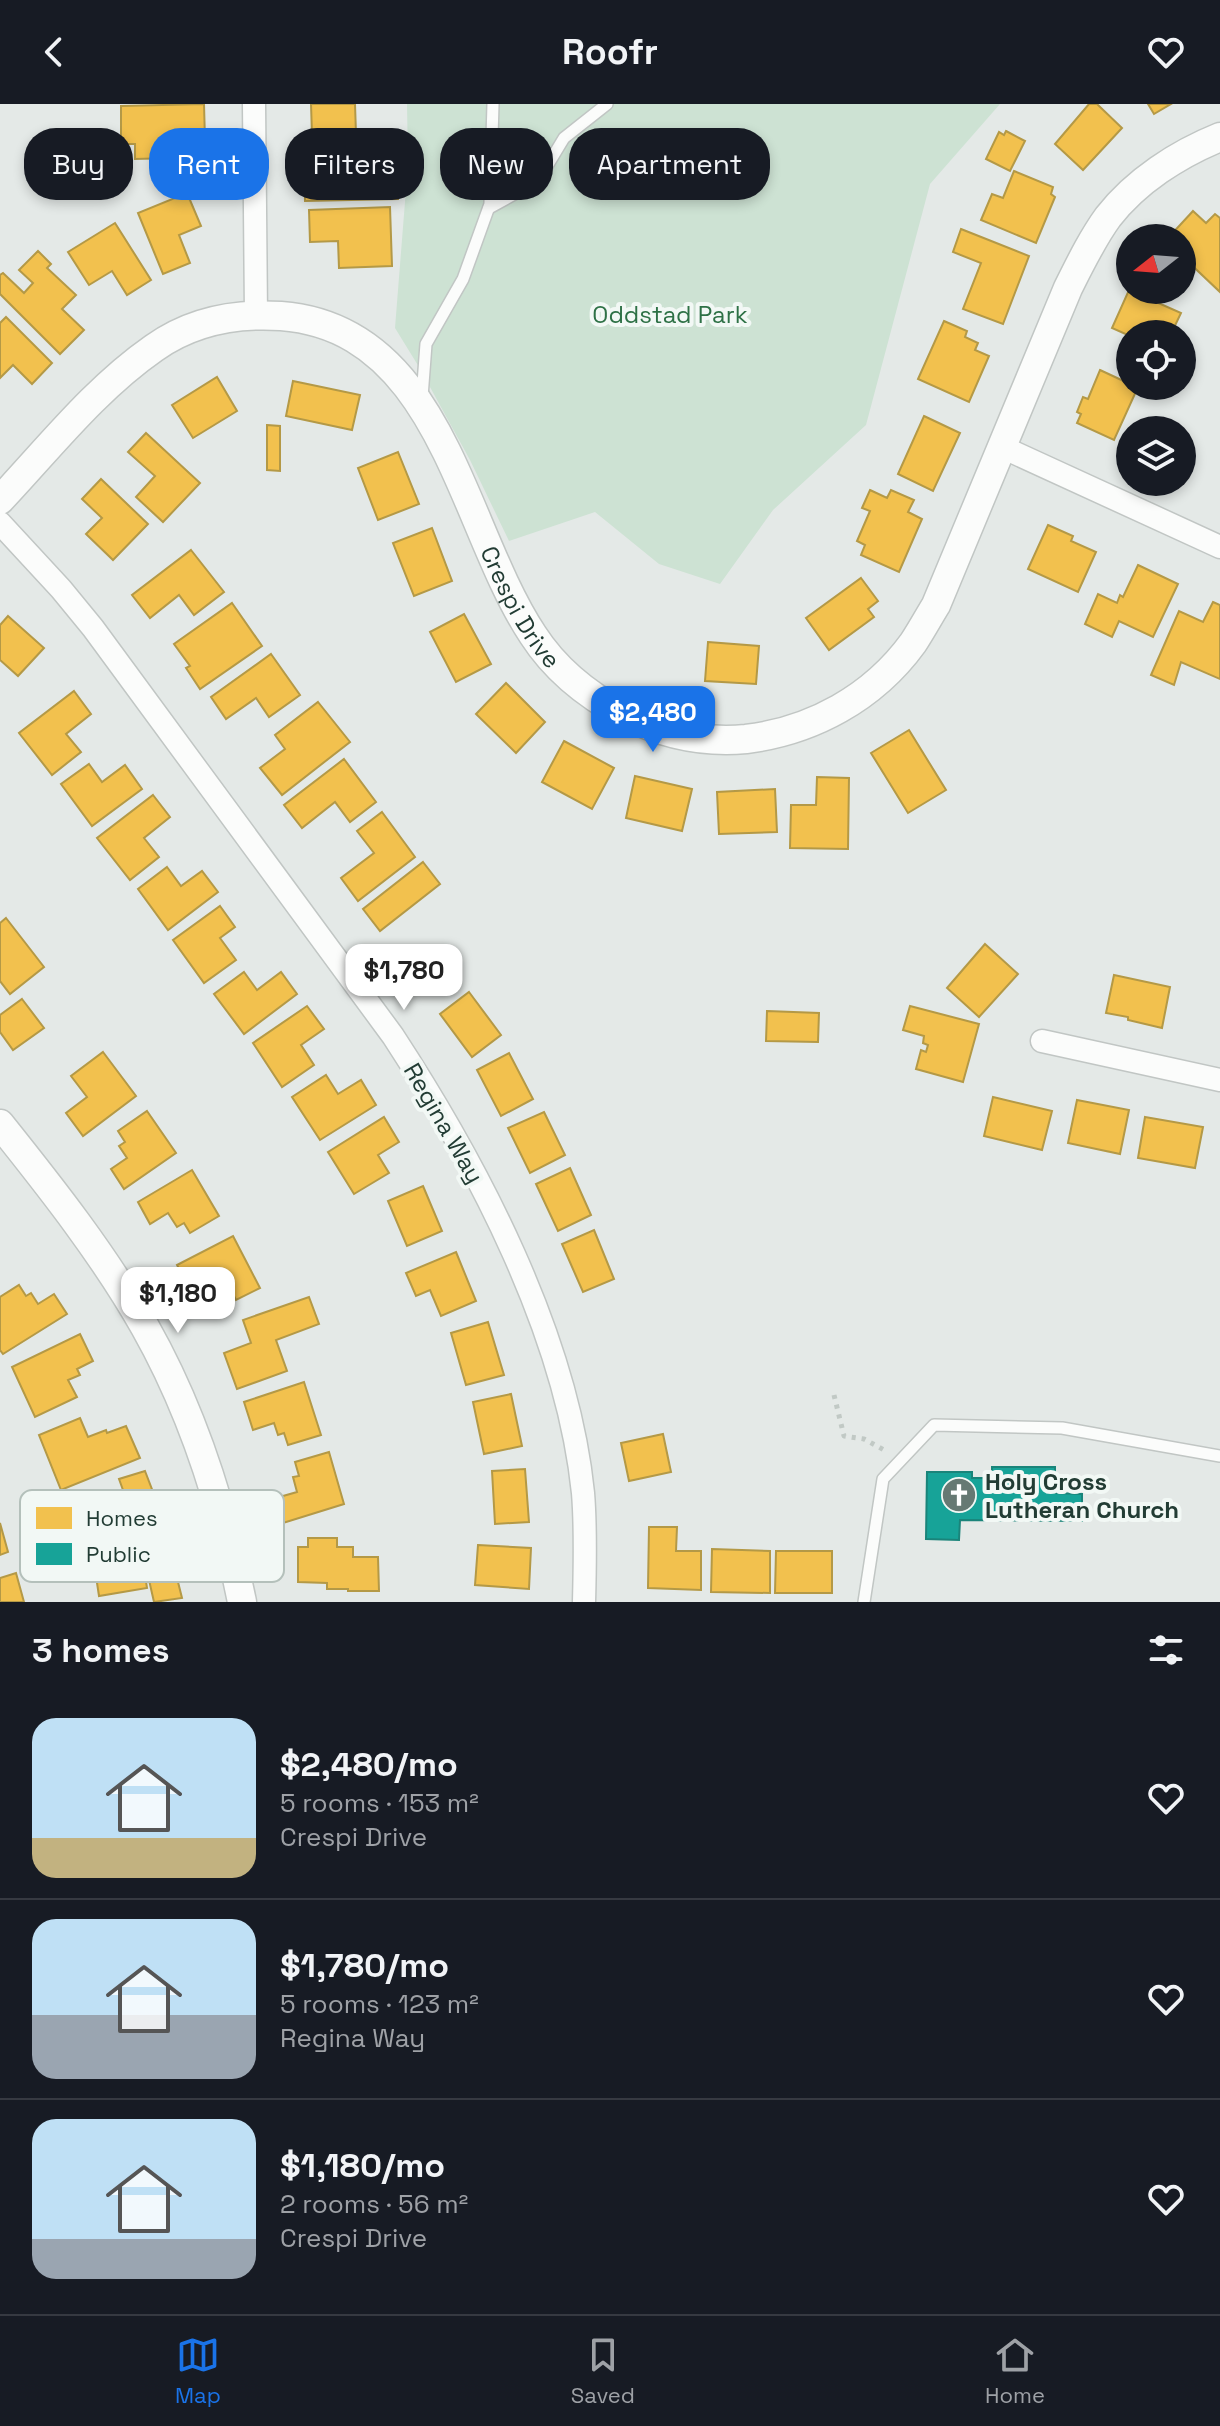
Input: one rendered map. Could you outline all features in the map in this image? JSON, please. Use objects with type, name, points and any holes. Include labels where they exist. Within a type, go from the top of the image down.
[{"type":"street","points":[[254,104],[256,315]]},
{"type":"street","name":"Crespi Drive","points":[[0,500],[103,391],[148,353],[188,329],[223,318],[256,315],[296,318],[347,336],[372,350],[399,374],[439,436],[510,596],[534,637],[565,675],[602,702],[643,724],[683,737],[725,741],[771,736],[813,723],[849,704],[882,679],[912,644],[936,605],[1068,288],[1086,252],[1109,216],[1135,189],[1167,164],[1220,137]]},
{"type":"street","points":[[1002,447],[1220,547]]},
{"type":"street","name":"Regina Way","points":[[0,523],[93,628],[393,1036],[434,1098],[467,1158],[523,1277],[562,1384],[583,1493],[584,1602]]},
{"type":"street","points":[[1042,1041],[1220,1080]]},
{"type":"street","points":[[0,1124],[108,1268],[151,1340],[174,1386],[213,1490]]},
{"type":"street","points":[[237,1582],[242,1602]]},
{"type":"lane","points":[[421,404],[426,344],[463,279],[489,208],[493,104]]},
{"type":"lane","points":[[489,208],[538,181],[564,138],[607,104]]},
{"type":"lane","points":[[864,1602],[883,1479],[934,1425],[1062,1428],[1220,1456]]},
{"type":"path","points":[[834,1395],[844,1436],[864,1439],[884,1449],[898,1463]]},
{"type":"green space","name":"Oddstad Park","points":[[407,104],[1000,104],[930,184],[866,425],[773,510],[720,584],[659,564],[595,512],[509,541],[470,460],[395,328],[405,200],[424,200],[424,128],[407,128]]},
{"type":"building: Homes","points":[[204,104],[205,128],[149,128],[149,159],[135,159],[133,128],[121,128],[121,106]]},
{"type":"building: Homes","points":[[311,104],[355,104],[356,128],[312,128]]},
{"type":"building: Homes","points":[[1089,104],[1097,104],[1122,128],[1083,170],[1055,144]]},
{"type":"building: Homes","points":[[1148,104],[1171,104],[1154,114]]},
{"type":"building: Homes","points":[[1006,131],[1025,141],[1010,171],[986,159],[999,132],[1004,135]]},
{"type":"building: Homes","points":[[1014,171],[1053,187],[1051,194],[1055,197],[1036,243],[981,220],[992,194],[1003,198]]},
{"type":"building: Homes","points":[[170,200],[190,200],[201,226],[179,235],[190,263],[163,274],[138,213]]},
{"type":"building: Homes","points":[[390,207],[392,266],[339,268],[338,241],[310,242],[309,210]]},
{"type":"building: Homes","points":[[1193,211],[1206,223],[1215,214],[1220,218],[1220,292],[1196,269],[1196,224],[1181,224]]},
{"type":"building: Homes","points":[[115,223],[151,280],[127,295],[112,271],[89,285],[68,252]]},
{"type":"building: Homes","points":[[961,229],[1029,256],[1003,324],[963,309],[981,263],[953,252]]},
{"type":"building: Homes","points":[[38,251],[51,264],[47,268],[76,295],[62,309],[84,330],[60,354],[0,294],[0,275],[3,273],[24,293],[33,283],[19,270]]},
{"type":"building: Homes","points":[[1123,304],[1161,304],[1181,313],[1178,320],[1116,320],[1116,330],[1112,328]]},
{"type":"building: Homes","points":[[6,317],[52,363],[32,384],[13,365],[0,378],[0,323]]},
{"type":"building: Homes","points":[[944,321],[967,331],[965,337],[978,343],[975,350],[989,356],[969,402],[918,379]]},
{"type":"building: Homes","points":[[1100,370],[1116,377],[1116,400],[1132,400],[1125,416],[1116,416],[1114,440],[1077,423],[1081,414],[1077,412],[1083,397],[1088,399]]},
{"type":"building: Homes","points":[[217,377],[237,411],[193,438],[172,405]]},
{"type":"building: Homes","points":[[293,381],[360,395],[352,430],[286,416]]},
{"type":"building: Homes","points":[[924,416],[960,433],[933,491],[898,474]]},
{"type":"building: Homes","points":[[267,425],[280,426],[280,471],[267,470]]},
{"type":"building: Homes","points":[[146,433],[200,483],[163,522],[136,497],[155,476],[128,452]]},
{"type":"building: Homes","points":[[398,452],[419,504],[378,520],[358,468]]},
{"type":"building: Homes","points":[[101,479],[148,524],[113,560],[86,534],[102,518],[82,499]]},
{"type":"building: Homes","points":[[870,490],[887,498],[891,490],[914,500],[908,512],[922,519],[899,572],[861,555],[865,545],[857,541],[870,511],[862,508]]},
{"type":"building: Homes","points":[[1048,525],[1073,536],[1071,541],[1096,552],[1078,592],[1028,569]]},
{"type":"building: Homes","points":[[432,528],[452,581],[414,596],[393,543]]},
{"type":"building: Homes","points":[[191,550],[224,592],[194,615],[179,595],[150,618],[132,595]]},
{"type":"building: Homes","points":[[1138,565],[1178,584],[1153,637],[1119,621],[1112,637],[1085,624],[1098,594],[1117,603]]},
{"type":"building: Homes","points":[[861,578],[878,601],[868,609],[874,617],[829,650],[806,618]]},
{"type":"building: Homes","points":[[1213,602],[1220,605],[1220,679],[1181,662],[1174,685],[1151,675],[1179,611],[1203,622]]},
{"type":"building: Homes","points":[[232,603],[262,646],[200,689],[186,668],[190,666],[174,644]]},
{"type":"building: Homes","points":[[464,614],[491,664],[456,682],[430,632]]},
{"type":"building: Homes","points":[[8,616],[44,648],[18,676],[0,660],[0,625]]},
{"type":"building: Homes","points":[[708,642],[759,646],[756,684],[705,681]]},
{"type":"building: Homes","points":[[271,654],[300,695],[269,717],[256,698],[226,719],[211,697]]},
{"type":"building: Homes","points":[[506,683],[545,722],[516,753],[476,714]]},
{"type":"building: Homes","points":[[74,691],[91,714],[66,734],[81,752],[52,775],[19,733]]},
{"type":"building: Homes","points":[[318,702],[350,742],[282,795],[260,768],[285,749],[275,735]]},
{"type":"building: Homes","points":[[909,730],[946,790],[908,813],[871,753]]},
{"type":"building: Homes","points":[[564,741],[614,768],[592,809],[542,782]]},
{"type":"building: Homes","points":[[344,759],[376,802],[350,822],[335,802],[302,828],[284,805]]},
{"type":"building: Homes","points":[[89,764],[102,782],[125,765],[142,789],[92,826],[61,784]]},
{"type":"building: Homes","points":[[635,776],[692,789],[682,831],[626,818]]},
{"type":"building: Homes","points":[[817,777],[849,778],[848,849],[790,848],[791,805],[816,805]]},
{"type":"building: Homes","points":[[775,789],[777,832],[719,834],[717,792]]},
{"type":"building: Homes","points":[[153,795],[170,817],[144,838],[159,857],[130,880],[97,838]]},
{"type":"building: Homes","points":[[382,812],[415,857],[358,901],[341,878],[374,853],[357,831]]},
{"type":"building: Homes","points":[[423,862],[440,884],[380,931],[363,909]]},
{"type":"building: Homes","points":[[167,867],[181,886],[202,871],[218,892],[168,930],[138,889]]},
{"type":"building: Homes","points":[[220,906],[235,927],[220,938],[236,960],[204,983],[173,940]]},
{"type":"building: Homes","points":[[6,918],[44,967],[10,994],[0,981],[0,923]]},
{"type":"building: Homes","points":[[985,944],[1018,974],[979,1017],[947,988]]},
{"type":"building: Homes","points":[[244,972],[257,990],[281,972],[297,994],[244,1034],[214,994]]},
{"type":"building: Homes","points":[[1114,975],[1170,987],[1162,1028],[1106,1013]]},
{"type":"building: Homes","points":[[469,992],[501,1035],[472,1057],[440,1014]]},
{"type":"building: Homes","points":[[22,999],[44,1028],[13,1050],[0,1032],[0,1015]]},
{"type":"building: Homes","points":[[307,1006],[324,1029],[301,1045],[314,1065],[282,1087],[253,1043]]},
{"type":"building: Homes","points":[[910,1006],[979,1024],[963,1082],[916,1069],[921,1050],[926,1052],[928,1045],[923,1043],[924,1036],[903,1030]]},
{"type":"building: Homes","points":[[767,1011],[819,1013],[818,1042],[766,1041]]},
{"type":"building: Homes","points":[[103,1052],[136,1096],[83,1136],[66,1113],[87,1097],[71,1076]]},
{"type":"building: Homes","points":[[509,1053],[533,1099],[501,1116],[477,1070]]},
{"type":"building: Homes","points":[[326,1075],[338,1094],[361,1080],[376,1105],[320,1140],[292,1097]]},
{"type":"building: Homes","points":[[993,1097],[1052,1111],[1042,1150],[984,1136]]},
{"type":"building: Homes","points":[[1077,1100],[1129,1110],[1120,1154],[1068,1143]]},
{"type":"building: Homes","points":[[147,1111],[176,1153],[124,1189],[111,1169],[127,1158],[119,1146],[125,1142],[118,1131]]},
{"type":"building: Homes","points":[[544,1112],[565,1155],[530,1173],[508,1128]]},
{"type":"building: Homes","points":[[384,1117],[399,1142],[378,1155],[389,1173],[354,1194],[328,1152]]},
{"type":"building: Homes","points":[[1145,1117],[1203,1127],[1195,1168],[1138,1158]]},
{"type":"building: Homes","points":[[570,1168],[591,1215],[558,1231],[536,1184]]},
{"type":"building: Homes","points":[[192,1170],[219,1216],[190,1233],[184,1223],[177,1227],[168,1213],[150,1224],[138,1202]]},
{"type":"building: Homes","points":[[423,1186],[442,1231],[407,1246],[388,1201]]},
{"type":"building: Homes","points":[[594,1230],[614,1279],[583,1292],[562,1244]]},
{"type":"building: Homes","points":[[233,1236],[260,1288],[236,1300],[227,1283],[212,1290],[210,1286],[193,1295],[177,1265]]},
{"type":"building: Homes","points":[[456,1252],[476,1301],[441,1316],[430,1290],[416,1296],[406,1273]]},
{"type":"building: Homes","points":[[19,1285],[26,1296],[31,1293],[38,1304],[54,1294],[67,1314],[3,1354],[0,1350],[0,1297]]},
{"type":"building: Homes","points":[[309,1297],[319,1324],[276,1340],[287,1371],[237,1389],[224,1353],[251,1343],[243,1320]]},
{"type":"building: Homes","points":[[488,1322],[504,1375],[466,1385],[451,1333]]},
{"type":"building: Homes","points":[[80,1334],[93,1361],[77,1369],[80,1375],[68,1380],[77,1397],[35,1417],[12,1367]]},
{"type":"building: Homes","points":[[304,1382],[321,1435],[288,1445],[284,1433],[278,1435],[274,1423],[253,1430],[244,1402]]},
{"type":"building: Homes","points":[[511,1394],[522,1446],[484,1454],[473,1402]]},
{"type":"building: Homes","points":[[80,1418],[88,1437],[126,1426],[140,1458],[61,1490],[39,1435]]},
{"type":"building: Homes","points":[[663,1434],[671,1472],[629,1481],[621,1443]]},
{"type":"building: Homes","points":[[329,1452],[344,1504],[284,1523],[284,1496],[297,1492],[293,1477],[299,1476],[295,1462]]},
{"type":"building: Homes","points":[[525,1469],[529,1522],[495,1524],[492,1471]]},
{"type":"building: Homes","points":[[145,1471],[152,1490],[123,1490],[119,1479]]},
{"type":"building: Homes","points":[[0,1523],[8,1552],[0,1555]]},
{"type":"building: Homes","points":[[649,1527],[677,1527],[676,1551],[701,1551],[701,1590],[648,1588]]},
{"type":"building: Homes","points":[[308,1538],[337,1538],[337,1547],[353,1547],[353,1557],[378,1557],[379,1591],[327,1589],[327,1583],[298,1582],[298,1547],[308,1547]]},
{"type":"building: Homes","points":[[478,1545],[531,1548],[529,1589],[475,1585]]},
{"type":"building: Homes","points":[[712,1549],[770,1551],[770,1593],[711,1592]]},
{"type":"building: Homes","points":[[776,1551],[832,1551],[832,1593],[775,1593]]},
{"type":"building: Homes","points":[[16,1573],[24,1602],[0,1602],[0,1578]]},
{"type":"building: Homes","points":[[97,1582],[146,1582],[147,1588],[99,1596]]},
{"type":"building: Homes","points":[[149,1582],[178,1582],[182,1598],[154,1602]]},
{"type":"building: Public","points":[[992,1467],[1055,1467],[1055,1493],[1082,1494],[1082,1521],[960,1520],[959,1540],[926,1539],[927,1472],[972,1472],[972,1478],[992,1478]]},
{"type":"place","name":"Holy Cross Lutheran Church","points":[[959,1495]]}]
